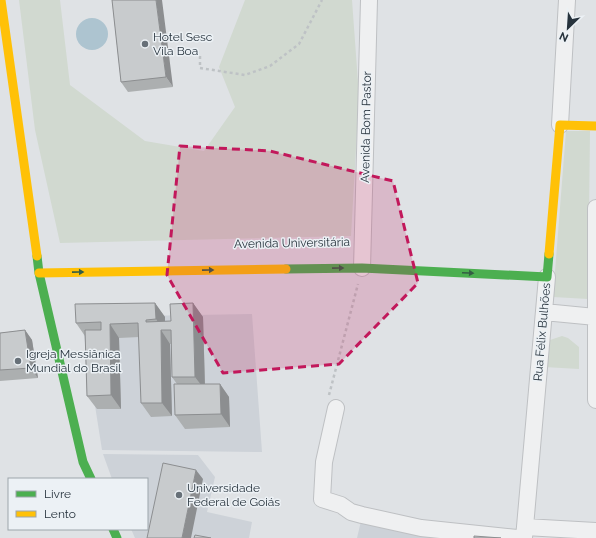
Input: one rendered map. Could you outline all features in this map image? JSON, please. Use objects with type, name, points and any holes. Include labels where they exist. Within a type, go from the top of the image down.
[{"type":"street","points":[[1,0],[41,260],[39,273],[83,462],[91,478]]},
{"type":"street","name":"Avenida Bom Pastor","points":[[363,257],[369,0]]},
{"type":"street","points":[[567,0],[560,125],[596,126]]},
{"type":"street","name":"Rua Félix Bulhões","points":[[522,534],[544,312],[545,268],[560,125]]},
{"type":"street","points":[[596,208],[596,400]]},
{"type":"street","points":[[39,273],[363,257],[545,268]]},
{"type":"street","points":[[544,312],[596,317]]},
{"type":"street","points":[[336,408],[324,462],[322,499],[341,506],[351,512],[421,528],[522,534],[596,531]]},
{"type":"path","points":[[200,56],[200,68],[245,75],[270,66],[299,44],[322,0]]},
{"type":"path","points":[[336,408],[329,403],[328,398],[363,257]]},
{"type":"highlighted area","points":[[180,146],[270,151],[393,181],[418,283],[339,364],[223,373],[167,275]]},
{"type":"shaded area","points":[[19,0],[60,0],[70,85],[145,141],[204,151],[235,107],[219,67],[245,0],[352,0],[359,96],[351,236],[60,243],[35,130]]},
{"type":"shaded area","points":[[566,131],[590,131],[588,299],[553,297]]},
{"type":"shaded area","points":[[252,314],[262,452],[102,450],[81,317]]},
{"type":"shaded area","points":[[562,336],[568,338],[579,347],[579,369],[544,367],[547,341]]},
{"type":"shaded area","name":"Universidade Federal de Goiás","points":[[103,454],[198,455],[215,477],[207,512],[252,522],[249,538],[135,538],[131,530],[148,530],[148,478],[112,478]]},
{"type":"shaded area","points":[[361,521],[418,535],[438,538],[357,538]]},
{"type":"water","points":[[89,18],[95,18],[104,22],[108,34],[104,46],[95,50],[89,50],[80,46],[76,37],[76,31],[80,22]]},
{"type":"building","name":"Hotel Sesc Vila Boa","points":[[112,0],[156,0],[166,77],[121,82]]},
{"type":"building","points":[[155,303],[156,319],[146,320],[146,322],[171,321],[170,304],[193,303],[195,377],[172,377],[171,330],[161,330],[162,403],[141,403],[138,323],[110,324],[111,395],[87,396],[85,330],[101,330],[101,322],[76,323],[75,304]]},
{"type":"building","points":[[25,330],[31,368],[0,370],[0,333]]},
{"type":"building","points":[[174,384],[220,384],[221,414],[175,415]]},
{"type":"building","points":[[163,463],[196,470],[182,538],[147,538]]},
{"type":"building","points":[[195,535],[211,538],[194,538]]},
{"type":"building","points":[[474,536],[501,538],[474,538]]},
{"type":"traffic: fast","points":[[286,269],[362,268],[547,277],[549,254]]},
{"type":"traffic: fast","points":[[37,256],[39,273],[83,462],[91,478]]},
{"type":"traffic: fast","points":[[113,530],[117,538]]},
{"type":"traffic: slow","points":[[1,0],[37,256]]},
{"type":"traffic: slow","points":[[549,254],[560,125],[596,126]]},
{"type":"traffic: slow","points":[[39,273],[286,269]]},
{"type":"place","name":"Hotel Sesc Vila Boa","points":[[145,44]]},
{"type":"place","name":"Igreja Messiânica Mundial do Brasil","points":[[18,361]]},
{"type":"place","name":"Universidade Federal de Goiás","points":[[179,495]]}]
